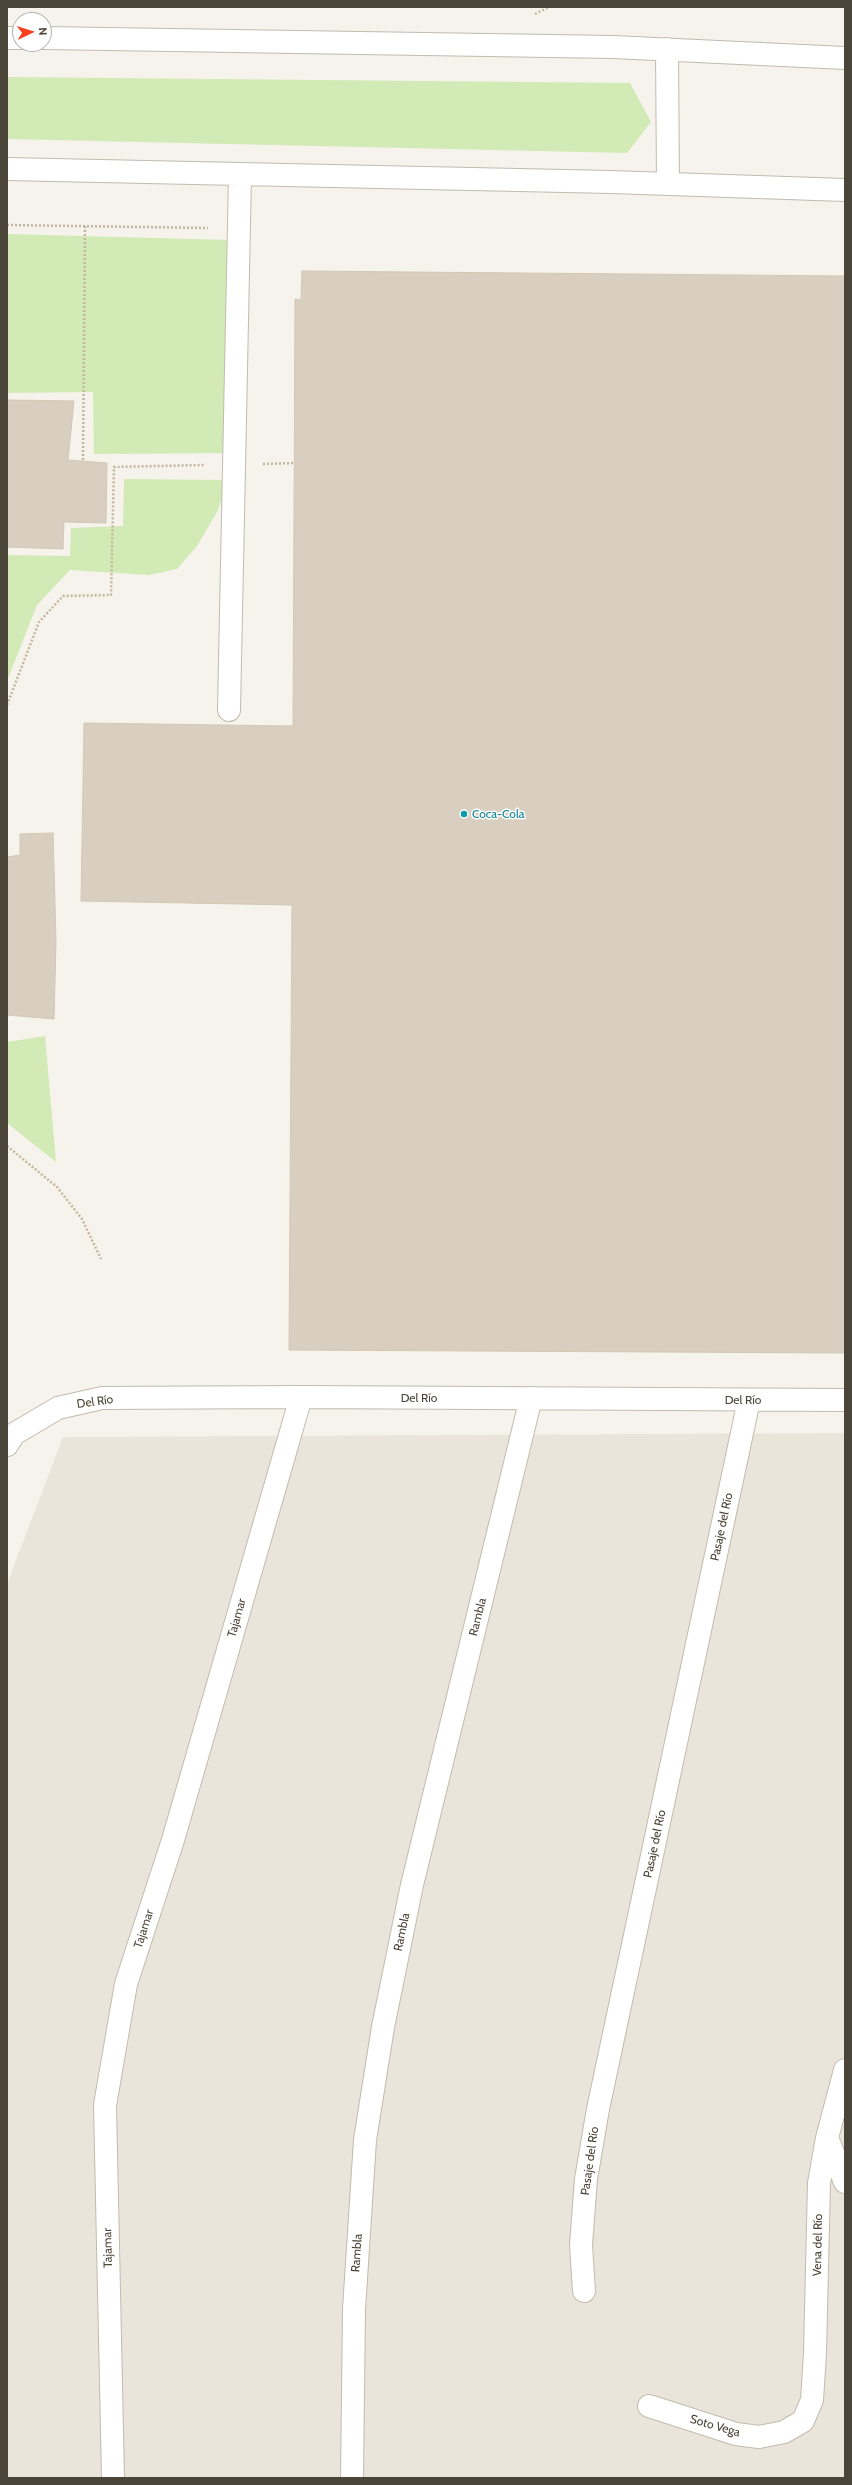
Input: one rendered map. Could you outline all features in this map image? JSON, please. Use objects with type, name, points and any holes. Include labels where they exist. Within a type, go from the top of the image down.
[{"type":"street","points":[[52,38],[436,43],[667,49],[845,58]]},
{"type":"street","points":[[667,49],[668,184]]},
{"type":"street","points":[[7,169],[668,184],[845,190]]},
{"type":"street","points":[[229,710],[240,175]]},
{"type":"street","name":"Del Río","points":[[7,1445],[14,1434],[58,1408],[102,1398],[301,1397],[845,1400]]},
{"type":"street","name":"Tajamar","points":[[113,2478],[106,2106],[126,1984],[173,1840],[301,1397]]},
{"type":"street","name":"Rambla","points":[[352,2478],[354,2309],[364,2140],[383,2027],[414,1877],[531,1398]]},
{"type":"street","name":"Pasaje del Río","points":[[584,2290],[581,2245],[586,2179],[598,2109],[749,1400]]},
{"type":"street","name":"Vena del Río","points":[[803,2421],[812,2400],[819,2183],[827,2138],[845,2070]]},
{"type":"street","points":[[827,2138],[845,2182]]},
{"type":"street","name":"Soto Vega","points":[[649,2406],[736,2434],[759,2437],[784,2432],[803,2421]]},
{"type":"path","points":[[7,225],[215,228]]},
{"type":"path","points":[[83,460],[85,226]]},
{"type":"path","points":[[7,705],[39,622],[63,596],[111,595],[114,468],[295,463]]},
{"type":"path","points":[[7,1146],[57,1187],[82,1219],[101,1259]]},
{"type":"shaded area","points":[[845,1433],[845,2478],[7,2478],[7,1584],[63,1437]]},
{"type":"green space","points":[[7,77],[630,83],[651,122],[627,153],[7,139]]},
{"type":"green space","points":[[7,234],[230,240],[227,453],[94,454],[93,392],[7,393]]},
{"type":"green space","points":[[124,479],[229,480],[217,512],[197,546],[177,569],[149,575],[70,570],[37,605],[7,681],[7,555],[70,556],[71,528],[123,526]]},
{"type":"green space","points":[[45,1036],[56,1162],[7,1123],[7,1042]]},
{"type":"building","name":"Coca-Cola","points":[[302,271],[845,276],[845,1353],[289,1350],[292,905],[81,901],[84,723],[293,726],[295,299],[301,300]]},
{"type":"building","points":[[7,400],[74,401],[68,460],[107,463],[106,523],[64,522],[63,549],[7,547]]},
{"type":"building","points":[[53,833],[56,941],[54,1019],[7,1015],[7,857],[20,855],[20,834]]},
{"type":"place","name":"Coca-Cola","points":[[464,814]]}]
